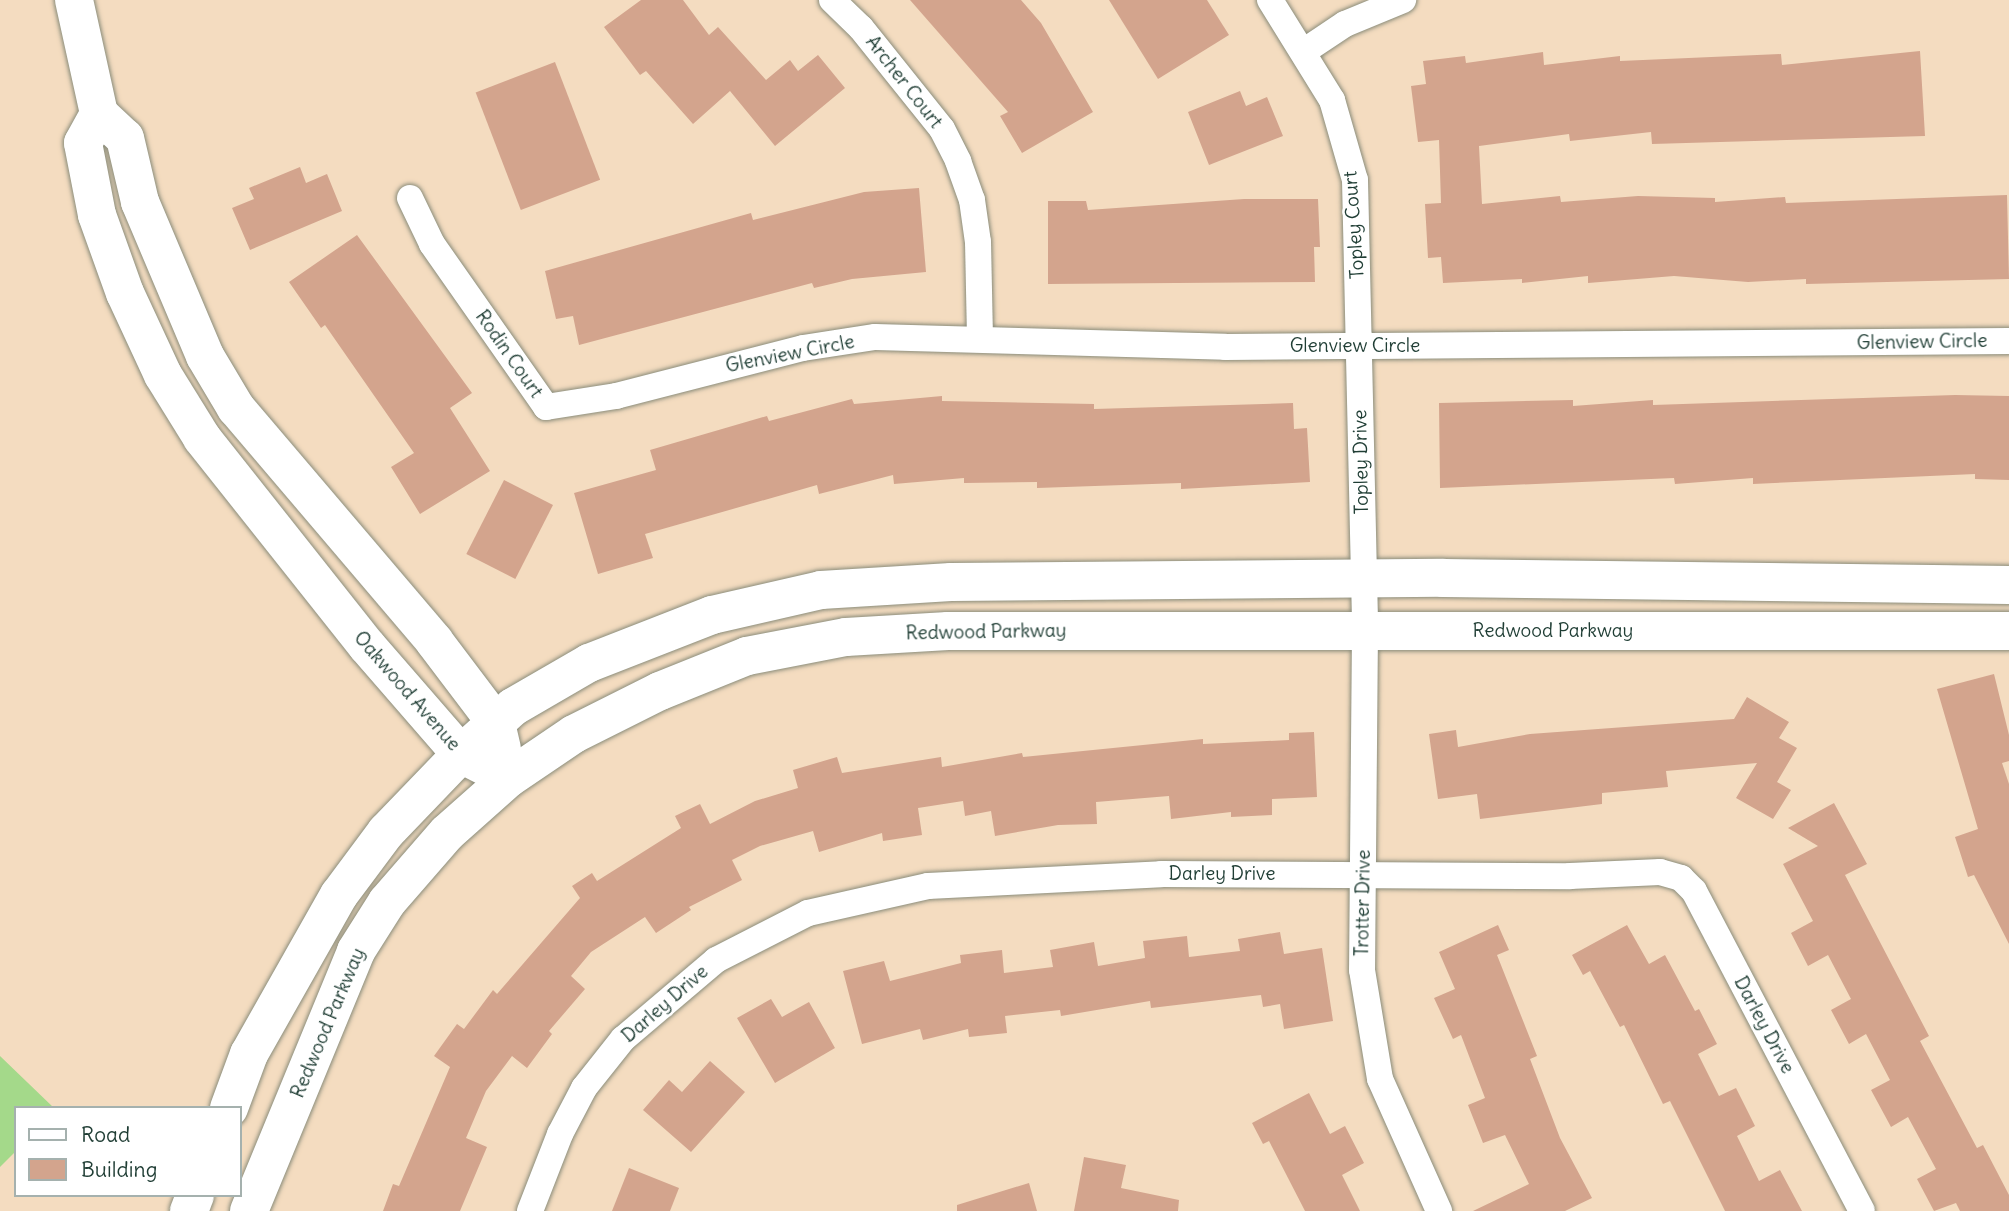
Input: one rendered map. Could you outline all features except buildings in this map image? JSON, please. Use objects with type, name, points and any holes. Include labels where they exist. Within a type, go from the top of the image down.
[{"type":"main road","points":[[74,0],[99,114],[125,138],[140,202],[169,277],[205,356],[236,408],[434,641],[496,723],[509,778]]},
{"type":"main road","name":"Oakwood Avenue","points":[[99,114],[83,144],[97,215],[125,293],[163,375],[202,438],[254,505],[461,754],[509,778]]},
{"type":"main road","points":[[230,1106],[249,1054],[339,895],[386,832],[461,754],[513,707],[589,663],[712,615],[821,590],[992,581],[1363,580],[2009,585]]},
{"type":"main road","name":"Redwood Parkway","points":[[249,1211],[356,951],[387,902],[447,834],[509,778],[574,734],[660,691],[747,656],[846,636],[961,631],[2009,631]]},
{"type":"street","name":"Archer Court","points":[[832,0],[861,28],[942,129],[958,161],[972,200],[978,243],[980,339]]},
{"type":"street","name":"Topley Court","points":[[1270,0],[1306,50],[1332,100],[1355,180],[1359,345]]},
{"type":"street","points":[[1306,50],[1345,24],[1403,0]]},
{"type":"street","name":"Rodin Court","points":[[410,198],[432,244],[546,407],[616,396],[705,372]]},
{"type":"street","name":"Glenview Circle","points":[[705,372],[876,337],[1225,347],[2009,341]]},
{"type":"street","name":"Topley Drive","points":[[1359,345],[1363,580]]},
{"type":"street","name":"Trotter Drive","points":[[1363,580],[1365,631],[1362,970],[1370,1036],[1380,1079],[1439,1211]]},
{"type":"street","name":"Darley Drive","points":[[530,1211],[560,1134],[584,1088],[624,1039],[716,960],[808,913],[928,886],[1161,874],[1363,876],[1660,872],[1681,878],[1694,891],[1862,1211]]},
{"type":"green space","points":[[0,1056],[52,1106],[14,1106],[14,1153],[0,1167]]}]
